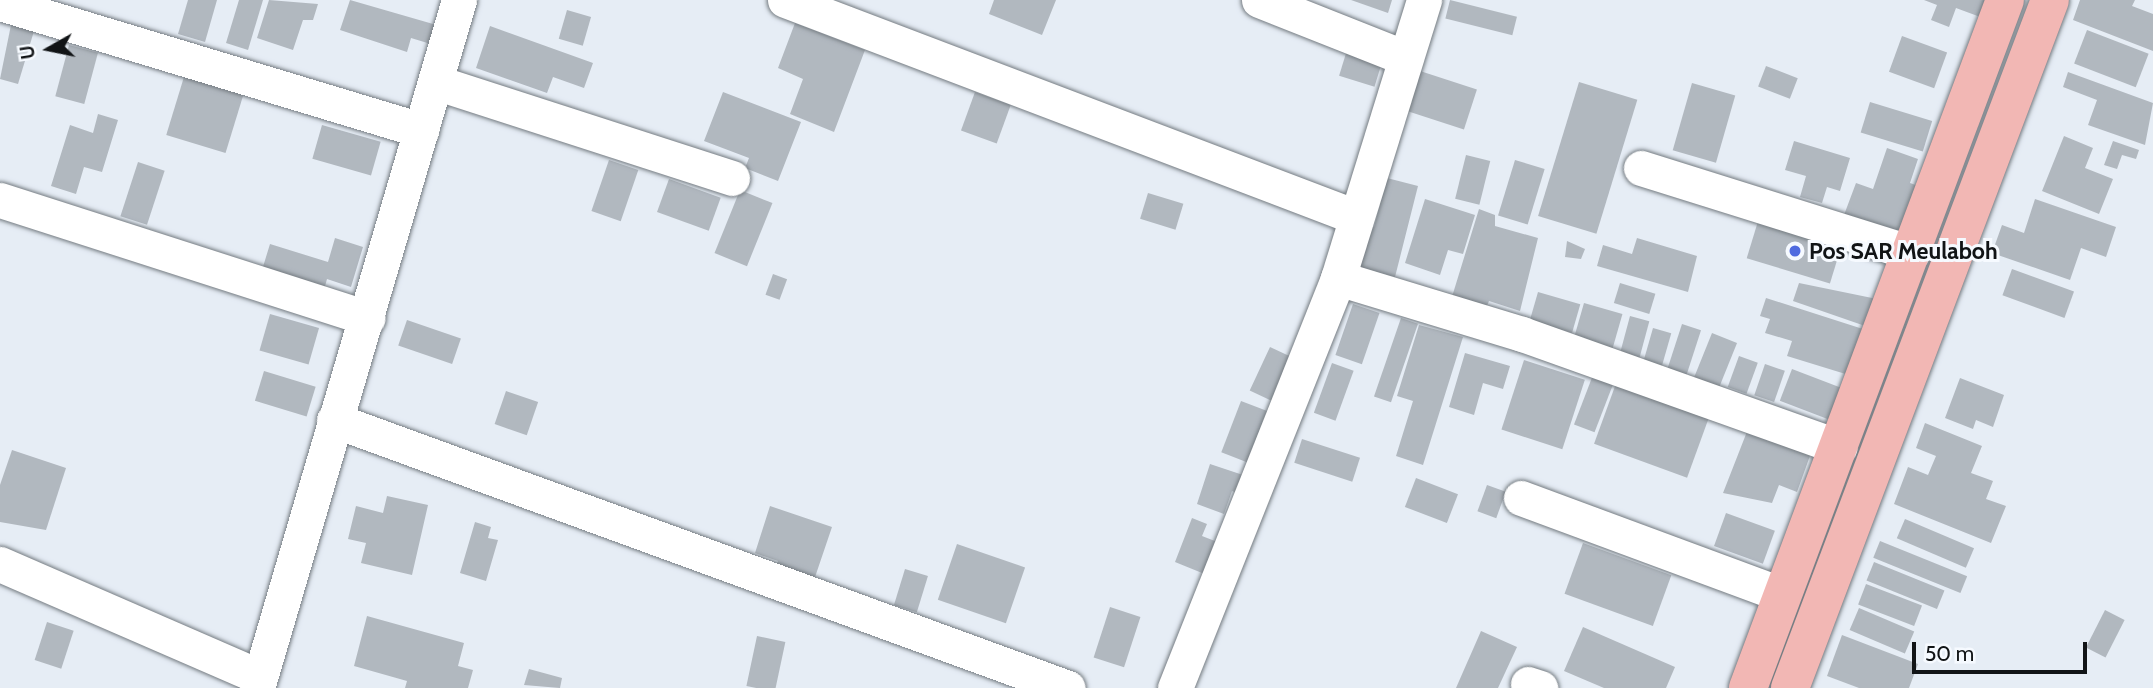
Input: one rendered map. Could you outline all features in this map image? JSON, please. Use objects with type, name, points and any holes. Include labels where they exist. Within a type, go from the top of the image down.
[{"type":"highway","points":[[1748,688],[2005,0]]},
{"type":"highway","points":[[1790,688],[2050,0]]},
{"type":"street","points":[[0,564],[259,683],[421,130],[439,83],[459,0]]},
{"type":"street","points":[[785,0],[1356,217]]},
{"type":"street","points":[[1259,0],[1403,57]]},
{"type":"street","points":[[1175,688],[1338,278],[1403,57],[1424,0]]},
{"type":"street","points":[[0,3],[421,130]]},
{"type":"street","points":[[439,83],[732,178]]},
{"type":"street","points":[[1641,168],[1912,253]]},
{"type":"street","points":[[0,200],[368,318]]},
{"type":"street","points":[[1338,278],[1522,334],[1839,447]]},
{"type":"street","points":[[334,420],[1068,688]]},
{"type":"street","points":[[1521,498],[1783,595]]},
{"type":"building","points":[[188,0],[217,0],[205,42],[178,34]]},
{"type":"building","points":[[239,0],[263,0],[248,50],[226,43]]},
{"type":"building","points":[[269,0],[318,4],[313,20],[303,20],[293,50],[257,38]]},
{"type":"building","points":[[350,0],[440,26],[434,45],[411,38],[407,52],[340,30]]},
{"type":"building","points":[[994,0],[1056,0],[1042,35],[989,14]]},
{"type":"building","points":[[1351,0],[1392,0],[1388,13]]},
{"type":"building","points":[[1450,0],[1517,17],[1512,35],[1445,18]]},
{"type":"building","points":[[1924,0],[1990,0],[1983,18],[1956,8],[1949,27],[1931,20],[1937,5]]},
{"type":"building","points":[[2080,0],[2135,0],[2132,6],[2153,14],[2153,51],[2073,20]]},
{"type":"building","points":[[567,10],[591,17],[583,46],[559,39]]},
{"type":"building","points":[[795,23],[865,50],[834,132],[790,114],[803,79],[778,68]]},
{"type":"building","points":[[11,25],[34,31],[18,84],[0,79]]},
{"type":"building","points":[[490,26],[593,63],[584,88],[553,77],[547,93],[476,68]]},
{"type":"building","points":[[2087,30],[2149,54],[2136,87],[2074,64]]},
{"type":"building","points":[[1902,36],[1947,52],[1934,88],[1889,72]]},
{"type":"building","points":[[69,45],[98,53],[84,104],[55,96]]},
{"type":"building","points":[[1347,50],[1382,61],[1374,87],[1339,76]]},
{"type":"building","points":[[1766,66],[1798,78],[1790,99],[1758,87]]},
{"type":"building","points":[[187,67],[246,85],[226,153],[166,135]]},
{"type":"building","points":[[1417,70],[1477,89],[1464,129],[1404,110]]},
{"type":"building","points":[[2068,72],[2153,103],[2145,145],[2088,125],[2097,100],[2063,87]]},
{"type":"building","points":[[1579,82],[1637,100],[1596,234],[1538,216]]},
{"type":"building","points":[[1692,83],[1735,95],[1716,163],[1673,150]]},
{"type":"building","points":[[723,92],[801,122],[778,181],[745,168],[749,158],[704,141]]},
{"type":"building","points":[[975,92],[1011,105],[997,144],[961,131]]},
{"type":"building","points":[[1870,102],[1932,121],[1923,152],[1861,133]]},
{"type":"building","points":[[98,114],[118,120],[102,172],[84,167],[76,194],[51,186],[70,125],[93,133]]},
{"type":"building","points":[[322,125],[381,142],[371,175],[312,159]]},
{"type":"building","points":[[2064,136],[2093,148],[2085,168],[2113,179],[2099,214],[2042,191]]},
{"type":"building","points":[[1794,141],[1850,158],[1840,191],[1827,187],[1822,203],[1800,197],[1806,176],[1785,170]]},
{"type":"building","points":[[2113,141],[2139,150],[2136,159],[2122,155],[2117,169],[2104,165]]},
{"type":"building","points":[[1887,148],[1918,159],[1910,183],[1924,188],[1907,238],[1844,215],[1856,183],[1873,189]]},
{"type":"building","points":[[1466,155],[1490,161],[1479,205],[1455,199]]},
{"type":"building","points":[[609,160],[638,170],[621,221],[591,211]]},
{"type":"building","points":[[1515,160],[1545,169],[1528,225],[1498,215]]},
{"type":"building","points":[[138,162],[165,171],[147,225],[120,216]]},
{"type":"building","points":[[1387,178],[1418,186],[1395,277],[1354,266],[1365,225],[1374,227]]},
{"type":"building","points":[[669,179],[721,198],[709,231],[657,212]]},
{"type":"building","points":[[740,190],[772,203],[747,266],[715,253]]},
{"type":"building","points":[[1148,193],[1183,204],[1175,230],[1140,219]]},
{"type":"building","points":[[1425,199],[1475,215],[1463,254],[1448,250],[1440,275],[1405,263]]},
{"type":"building","points":[[2035,199],[2116,227],[2106,257],[2081,248],[2070,280],[1992,253],[2002,225],[2024,233]]},
{"type":"building","points":[[1479,209],[1495,215],[1495,226],[1538,238],[1520,311],[1489,301],[1484,313],[1451,300]]},
{"type":"building","name":"Pos SAR Meulaboh","points":[[1759,218],[1842,243],[1830,284],[1747,258]]},
{"type":"building","points":[[335,238],[363,247],[351,287],[327,279],[324,290],[262,270],[270,244],[328,262]]},
{"type":"building","points":[[1637,238],[1697,256],[1688,292],[1597,266],[1603,245],[1632,254]]},
{"type":"building","points":[[1567,241],[1585,249],[1581,259],[1565,257]]},
{"type":"building","points":[[2012,269],[2074,292],[2064,318],[2002,295]]},
{"type":"building","points":[[773,274],[787,279],[780,300],[765,295]]},
{"type":"building","points":[[1620,283],[1655,294],[1649,314],[1614,303]]},
{"type":"building","points":[[1799,283],[1877,299],[1868,327],[1793,301]]},
{"type":"building","points":[[1538,292],[1580,304],[1572,333],[1530,321]]},
{"type":"building","points":[[1766,298],[1866,330],[1852,376],[1787,356],[1792,341],[1765,333],[1770,319],[1760,316]]},
{"type":"building","points":[[1584,303],[1622,314],[1612,352],[1573,340]]},
{"type":"building","points":[[1353,304],[1379,313],[1362,364],[1335,355]]},
{"type":"building","points":[[270,314],[319,328],[309,365],[260,351]]},
{"type":"building","points":[[1630,316],[1649,321],[1639,360],[1620,355]]},
{"type":"building","points":[[1401,318],[1418,324],[1391,402],[1374,396]]},
{"type":"building","points":[[407,320],[461,339],[452,364],[398,346]]},
{"type":"building","points":[[1682,324],[1701,330],[1686,375],[1667,369]]},
{"type":"building","points":[[1419,325],[1463,337],[1423,465],[1396,456],[1413,401],[1397,396]]},
{"type":"building","points":[[1653,328],[1671,333],[1660,372],[1642,366]]},
{"type":"building","points":[[1712,333],[1737,343],[1719,389],[1694,378]]},
{"type":"building","points":[[1270,347],[1296,359],[1276,403],[1250,391]]},
{"type":"building","points":[[1465,353],[1510,366],[1503,389],[1483,383],[1474,415],[1449,407]]},
{"type":"building","points":[[1739,356],[1758,363],[1747,394],[1728,387]]},
{"type":"building","points":[[1524,360],[1585,380],[1562,449],[1501,429]]},
{"type":"building","points":[[1332,363],[1354,371],[1335,421],[1314,413]]},
{"type":"building","points":[[1765,364],[1785,371],[1774,402],[1754,395]]},
{"type":"building","points":[[1792,369],[1851,392],[1839,423],[1780,401]]},
{"type":"building","points":[[264,371],[316,387],[307,416],[255,401]]},
{"type":"building","points":[[1593,375],[1614,383],[1595,432],[1574,424]]},
{"type":"building","points":[[1618,378],[1711,412],[1687,478],[1594,444]]},
{"type":"building","points":[[1960,378],[2004,395],[1993,427],[1976,420],[1973,429],[1945,418]]},
{"type":"building","points":[[506,391],[538,402],[527,435],[495,424]]},
{"type":"building","points":[[1241,401],[1272,413],[1252,464],[1221,452]]},
{"type":"building","points":[[1925,423],[1982,446],[1971,473],[1993,481],[1986,499],[2006,506],[1991,543],[1894,504],[1908,467],[1928,475],[1936,456],[1916,448]]},
{"type":"building","points":[[1748,429],[1811,453],[1797,492],[1779,485],[1772,503],[1723,493]]},
{"type":"building","points":[[1302,439],[1360,458],[1352,482],[1294,463]]},
{"type":"building","points":[[12,450],[66,468],[46,530],[0,522],[0,485]]},
{"type":"building","points":[[1210,464],[1249,477],[1243,495],[1232,491],[1224,514],[1197,504]]},
{"type":"building","points":[[1416,478],[1458,494],[1447,523],[1405,507]]},
{"type":"building","points":[[1487,485],[1506,492],[1496,518],[1477,511]]},
{"type":"building","points":[[387,496],[428,505],[412,575],[361,563],[366,543],[348,539],[356,506],[383,513]]},
{"type":"building","points":[[770,506],[832,527],[813,583],[775,570],[778,561],[755,553]]},
{"type":"building","points":[[1726,513],[1775,531],[1763,564],[1714,546]]},
{"type":"building","points":[[1192,518],[1207,524],[1202,536],[1220,543],[1207,575],[1175,562]]},
{"type":"building","points":[[1905,519],[1974,548],[1966,568],[1897,538]]},
{"type":"building","points":[[475,522],[491,527],[488,538],[498,540],[486,581],[460,573]]},
{"type":"building","points":[[1880,541],[1967,576],[1960,593],[1873,558]]},
{"type":"building","points":[[1583,543],[1671,575],[1653,626],[1565,594]]},
{"type":"building","points":[[957,544],[1025,567],[1006,623],[938,600]]},
{"type":"building","points":[[1874,562],[1944,590],[1937,609],[1867,581]]},
{"type":"building","points":[[905,569],[928,576],[917,612],[894,605]]},
{"type":"building","points":[[1866,584],[1922,606],[1914,626],[1858,605]]},
{"type":"building","points":[[1110,607],[1140,617],[1124,667],[1094,657]]},
{"type":"building","points":[[1859,608],[1914,631],[1905,654],[1850,630]]},
{"type":"building","points":[[2105,610],[2125,620],[2106,657],[2086,647]]},
{"type":"building","points":[[367,616],[464,643],[458,666],[473,670],[468,688],[405,688],[407,681],[354,666]]},
{"type":"building","points":[[47,622],[74,631],[61,669],[35,660]]},
{"type":"building","points":[[1583,627],[1675,667],[1666,688],[1604,688],[1564,671]]},
{"type":"building","points":[[1481,631],[1517,647],[1498,688],[1456,688]]},
{"type":"building","points":[[1842,635],[1918,664],[1909,688],[1859,688],[1827,676]]},
{"type":"building","points":[[757,636],[785,642],[776,688],[746,686]]},
{"type":"building","points":[[529,669],[562,678],[560,688],[524,685]]},
{"type":"place","name":"Pos SAR Meulaboh","points":[[1795,251]]}]
